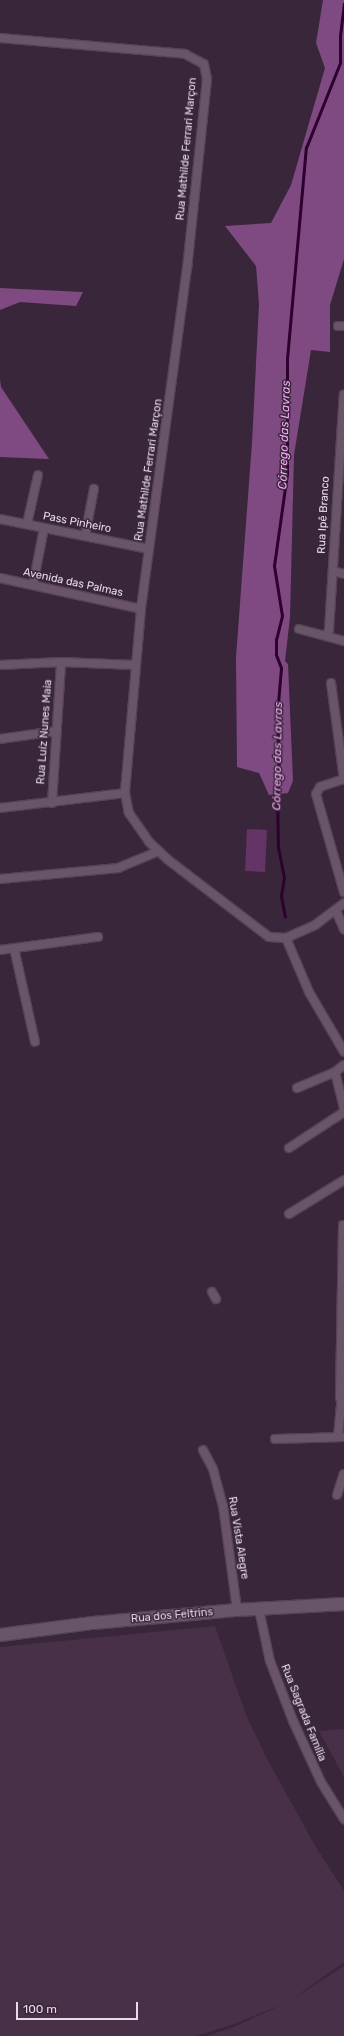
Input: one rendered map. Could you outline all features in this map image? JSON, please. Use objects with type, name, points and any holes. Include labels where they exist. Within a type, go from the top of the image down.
[{"type":"street","name":"Rua Mathilde Ferrari Marçon","points":[[0,38],[185,54],[204,64],[206,93],[187,268],[141,609],[124,793],[129,813],[136,827],[159,851],[261,932],[269,937],[286,938]]},
{"type":"street","name":"Rua Ipê Branco","points":[[326,636],[333,571],[338,456],[344,394]]},
{"type":"street","points":[[338,456],[344,465]]},
{"type":"street","points":[[27,524],[38,475]]},
{"type":"street","points":[[85,536],[94,489]]},
{"type":"street","name":"Pass Pinheiro","points":[[0,518],[149,549]]},
{"type":"street","points":[[33,585],[44,528]]},
{"type":"street","points":[[333,571],[344,574]]},
{"type":"street","name":"Avenida das Palmas","points":[[0,578],[141,609]]},
{"type":"street","points":[[298,629],[344,641]]},
{"type":"street","points":[[0,665],[61,662],[135,665]]},
{"type":"street","name":"Rua Luíz Nunes Maia","points":[[52,803],[61,662]]},
{"type":"street","points":[[330,683],[344,779],[320,787],[316,794],[344,892]]},
{"type":"street","points":[[0,739],[56,731]]},
{"type":"street","points":[[0,808],[52,803],[124,793]]},
{"type":"street","points":[[0,878],[118,868],[159,851]]},
{"type":"street","points":[[344,902],[336,911],[315,925],[286,938],[309,992],[344,1052]]},
{"type":"street","points":[[336,911],[344,929]]},
{"type":"street","points":[[0,950],[98,937]]},
{"type":"street","points":[[14,948],[35,1042]]},
{"type":"street","points":[[297,1088],[335,1072],[344,1065]]},
{"type":"street","points":[[335,1072],[344,1108]]},
{"type":"street","points":[[289,1148],[344,1112]]},
{"type":"street","points":[[289,1214],[344,1180]]},
{"type":"street","points":[[274,1439],[341,1437],[343,1224]]},
{"type":"street","name":"Rua Vista Alegre","points":[[202,1450],[213,1469],[224,1506],[237,1610]]},
{"type":"street","points":[[337,1495],[344,1474]]},
{"type":"street","name":"Rua dos Feltrins","points":[[0,1635],[93,1622],[237,1610],[259,1610],[344,1604]]},
{"type":"street","name":"Rua Sagrada Família","points":[[259,1610],[270,1661],[293,1721],[321,1782],[344,1819]]},
{"type":"shaded area","points":[[323,0],[344,0],[344,259],[330,305],[330,352],[311,350],[294,455],[290,617],[285,661],[288,664],[293,781],[288,793],[269,795],[259,773],[237,767],[236,657],[252,443],[259,304],[256,266],[225,226],[271,223],[291,185],[325,68],[316,43]]},
{"type":"shaded area","points":[[0,288],[83,292],[76,306],[20,302],[0,310]]},
{"type":"shaded area","points":[[0,379],[1,387],[49,459],[0,457]]},
{"type":"shaded area","points":[[247,829],[267,830],[265,872],[245,871]]},
{"type":"shaded area","points":[[215,1626],[246,1715],[266,1757],[314,1844],[344,1891],[344,1962],[288,2002],[344,1966],[344,2036],[207,2036],[234,2027],[286,2003],[234,2024],[196,2036],[0,2036],[0,1647]]},
{"type":"shaded area","points":[[344,1729],[344,1777],[319,1731]]},
{"type":"waterway","name":"Córrego das Lavras","points":[[285,917],[281,896],[284,878],[278,848],[277,798],[279,777],[277,715],[281,668],[276,655],[276,640],[282,616],[274,566],[287,474],[287,359],[306,148],[340,63],[340,36],[344,4]]}]
